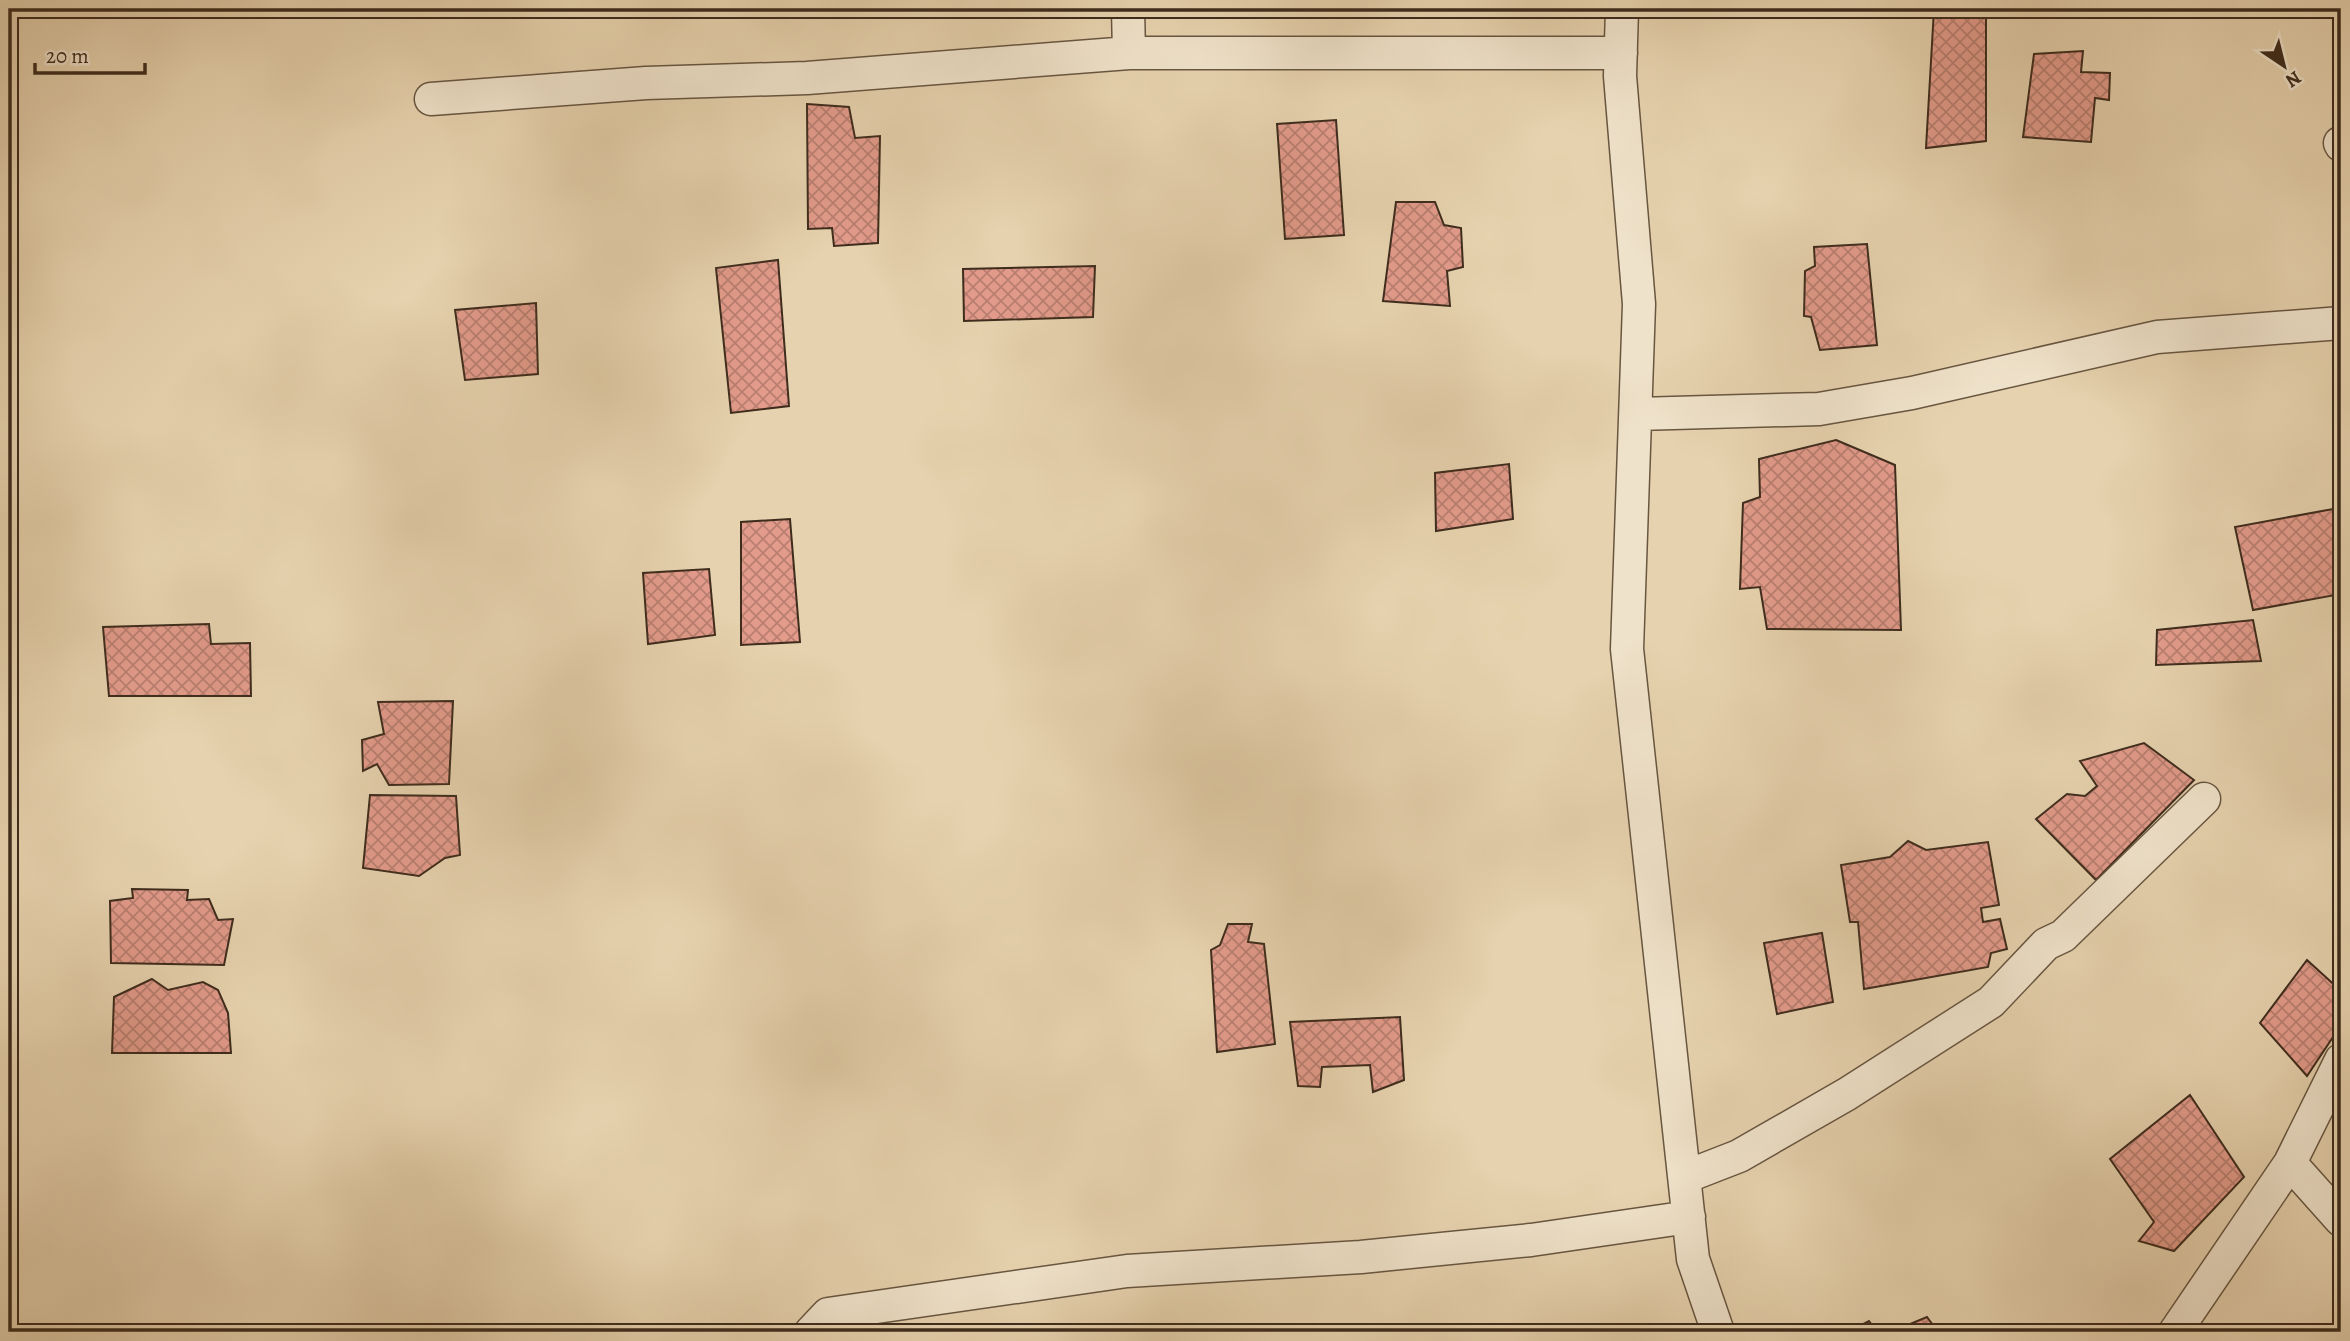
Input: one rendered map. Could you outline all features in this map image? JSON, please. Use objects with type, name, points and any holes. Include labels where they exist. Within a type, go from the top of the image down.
[{"type":"street","points":[[1128,9],[1129,53]]},
{"type":"street","points":[[1622,9],[1622,103],[1639,304],[1628,649],[1693,1259],[1718,1332]]},
{"type":"street","points":[[431,99],[646,83],[807,78],[1129,53],[1621,53]]},
{"type":"street","points":[[1637,414],[1819,409],[1912,393],[2157,337],[2341,323]]},
{"type":"street","points":[[1685,1177],[1739,1156],[1835,1101],[1991,1002],[2046,944],[2063,936],[2204,799]]},
{"type":"street","points":[[2175,1332],[2290,1163],[2341,1060]]},
{"type":"street","points":[[2290,1163],[2341,1220]]},
{"type":"street","points":[[811,1332],[828,1314],[1127,1271],[1387,1254],[1531,1240],[1689,1217]]},
{"type":"building","points":[[1934,9],[1986,9],[1986,141],[1926,148]]},
{"type":"building","points":[[2083,51],[2081,72],[2110,73],[2109,100],[2095,98],[2091,142],[2023,137],[2034,54]]},
{"type":"building","points":[[807,104],[849,107],[855,138],[880,136],[878,243],[834,246],[832,228],[808,229]]},
{"type":"building","points":[[1336,120],[1344,235],[1285,239],[1277,124]]},
{"type":"building","points":[[1396,202],[1435,202],[1444,225],[1461,228],[1463,267],[1447,271],[1450,306],[1383,301]]},
{"type":"building","points":[[1867,244],[1877,345],[1820,350],[1811,317],[1804,316],[1805,271],[1815,266],[1814,247]]},
{"type":"building","points":[[778,260],[789,406],[731,413],[716,268]]},
{"type":"building","points":[[1095,266],[1093,317],[964,321],[963,269]]},
{"type":"building","points":[[536,303],[538,374],[465,380],[455,310]]},
{"type":"building","points":[[1836,440],[1895,465],[1901,630],[1767,629],[1760,587],[1740,589],[1743,503],[1760,497],[1759,459]]},
{"type":"building","points":[[1509,464],[1513,519],[1436,531],[1435,473]]},
{"type":"building","points":[[2333,509],[2341,516],[2341,594],[2253,610],[2235,527]]},
{"type":"building","points":[[790,519],[800,642],[741,645],[741,522]]},
{"type":"building","points":[[709,569],[715,635],[648,644],[643,573]]},
{"type":"building","points":[[2253,620],[2261,661],[2156,665],[2157,630]]},
{"type":"building","points":[[209,624],[211,644],[250,643],[251,696],[109,696],[103,627]]},
{"type":"building","points":[[453,701],[449,784],[389,785],[377,764],[363,771],[362,740],[384,734],[378,702]]},
{"type":"building","points":[[2144,743],[2194,780],[2096,880],[2036,819],[2067,794],[2085,796],[2097,786],[2080,761]]},
{"type":"building","points":[[370,795],[456,796],[460,855],[445,858],[419,876],[363,868]]},
{"type":"building","points":[[1908,841],[1926,850],[1988,842],[1999,905],[1981,908],[1983,922],[2000,919],[2007,949],[1991,953],[1988,967],[1864,989],[1858,922],[1850,922],[1841,865],[1890,857]]},
{"type":"building","points":[[132,889],[188,890],[187,900],[209,899],[218,920],[233,919],[224,965],[111,963],[110,901],[133,898]]},
{"type":"building","points":[[1228,924],[1252,924],[1248,942],[1264,944],[1275,1044],[1217,1052],[1211,950],[1220,945]]},
{"type":"building","points":[[1822,933],[1833,1002],[1777,1014],[1764,943]]},
{"type":"building","points":[[2307,960],[2341,991],[2341,1025],[2307,1076],[2260,1023]]},
{"type":"building","points":[[152,979],[168,990],[203,982],[218,990],[228,1013],[231,1053],[112,1053],[114,997]]},
{"type":"building","points":[[1400,1017],[1404,1080],[1373,1092],[1370,1065],[1322,1067],[1320,1087],[1298,1086],[1290,1022]]},
{"type":"building","points":[[2190,1095],[2244,1177],[2174,1251],[2139,1241],[2154,1222],[2110,1159]]},
{"type":"building","points":[[1927,1317],[1938,1332],[1891,1332]]},
{"type":"building","points":[[1869,1321],[1877,1332],[1848,1332]]}]
